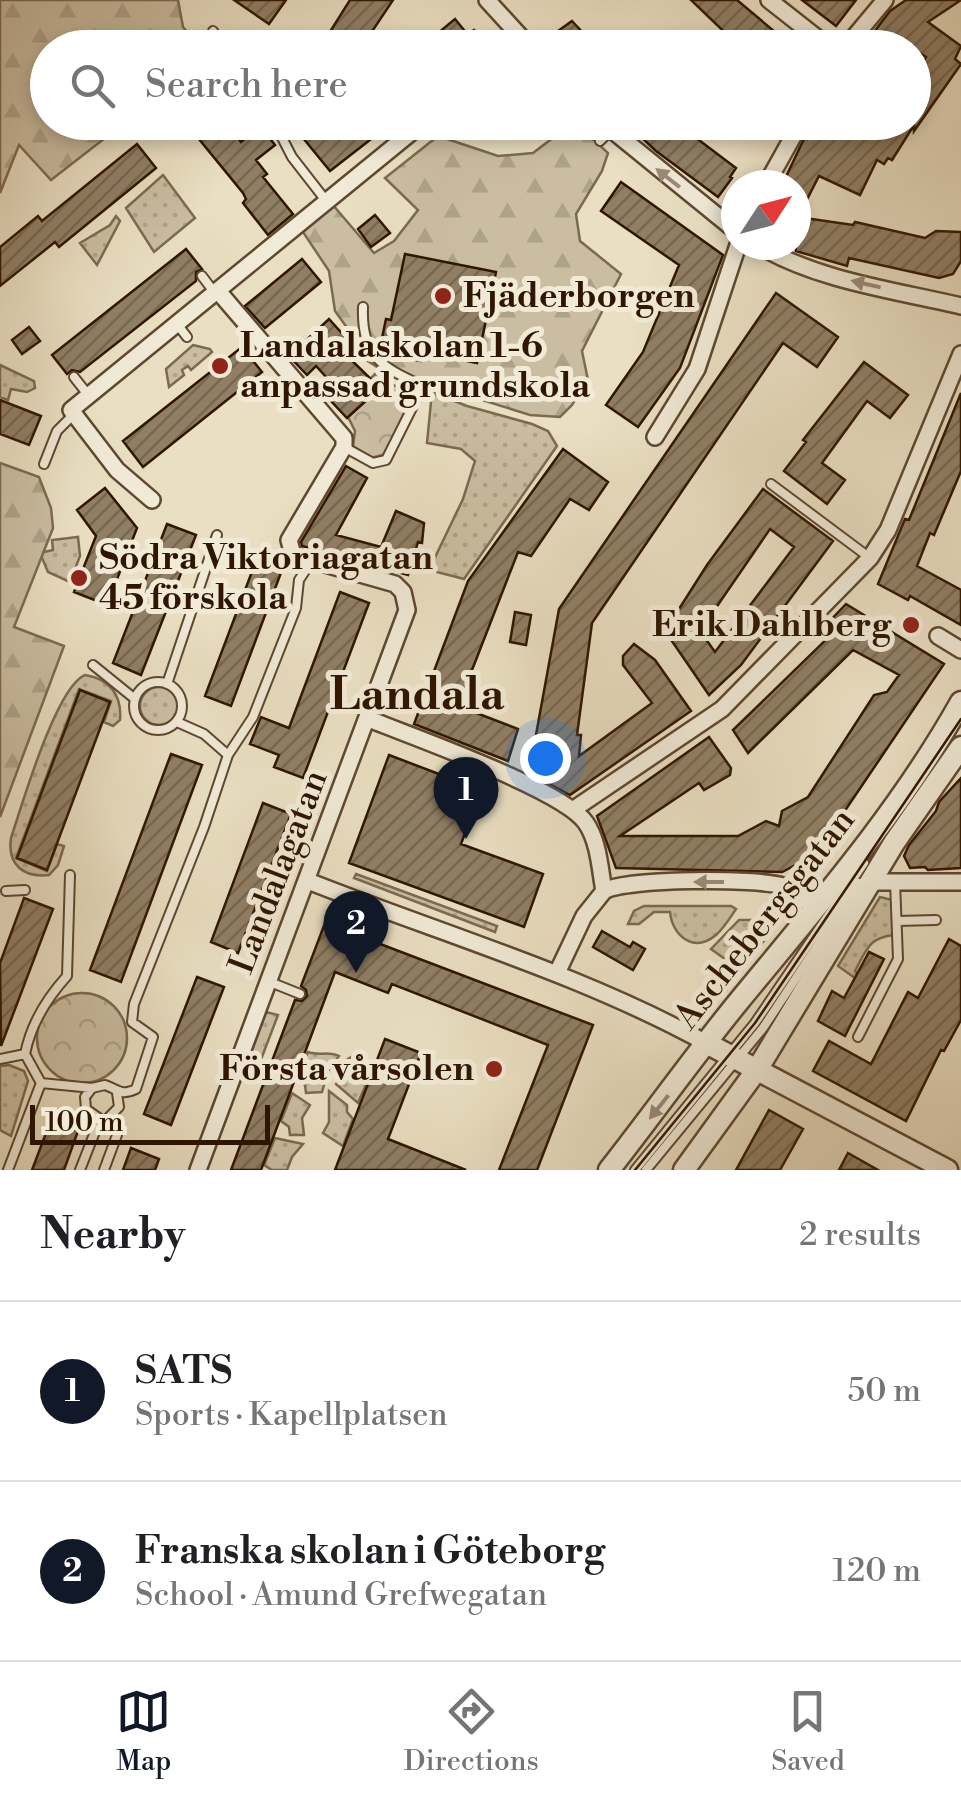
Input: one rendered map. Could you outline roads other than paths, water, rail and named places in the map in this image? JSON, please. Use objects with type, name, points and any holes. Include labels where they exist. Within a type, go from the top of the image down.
[{"type":"street","points":[[486,0],[511,30]]},
{"type":"street","points":[[769,0],[807,30]]},
{"type":"street","points":[[860,30],[884,0]]},
{"type":"street","points":[[152,500],[117,470],[71,410],[182,330],[216,292],[402,140]]},
{"type":"street","points":[[616,140],[721,220]]},
{"type":"street","points":[[774,170],[791,140]]},
{"type":"street","points":[[654,437],[698,368],[733,260]]},
{"type":"street","points":[[783,260],[814,272],[961,306]]},
{"type":"street","points":[[216,292],[341,440],[289,540],[293,554],[311,562]]},
{"type":"street","points":[[574,809],[722,708],[870,558],[888,530],[961,354]]},
{"type":"street","name":"Landalagatan","points":[[198,1170],[407,610],[404,592],[396,584],[311,562]]},
{"type":"street","points":[[938,636],[961,650]]},
{"type":"street","name":"Aschebergsgatan","points":[[609,1170],[876,832],[936,746],[961,702]]},
{"type":"street","points":[[369,719],[487,766],[574,809],[590,828],[604,891]]},
{"type":"street","name":"Aschebergsgatan","points":[[684,1170],[884,882],[894,843],[961,747]]},
{"type":"street","points":[[308,881],[558,973],[638,1008],[947,1170]]},
{"type":"street","points":[[884,882],[961,882]]},
{"type":"street","points":[[558,973],[584,916],[604,891],[620,884],[779,885],[816,908]]},
{"type":"street","name":"Aschebergsgatan","points":[[675,1170],[738,1086],[743,1070],[734,1057]]},
{"type":"lane","points":[[283,140],[292,158],[327,202]]},
{"type":"lane","points":[[202,276],[216,292]]},
{"type":"lane","points":[[341,440],[373,464],[386,460],[424,386],[390,370],[372,354],[362,324],[364,307]]},
{"type":"lane","points":[[74,377],[89,396]]},
{"type":"lane","points":[[44,464],[57,431],[74,414]]},
{"type":"lane","points":[[771,484],[870,558]]},
{"type":"lane","points":[[167,684],[218,535]]},
{"type":"lane","points":[[40,1083],[92,1088],[105,1085],[117,1093],[136,1090],[153,1038],[132,1022],[134,1004],[228,755],[253,717],[296,608],[298,580],[311,562]]},
{"type":"lane","points":[[94,665],[134,700],[136,718],[148,728],[165,730],[177,722],[182,710],[181,698],[167,684],[149,684],[134,700]]},
{"type":"lane","points":[[646,1170],[734,1057],[961,718]]},
{"type":"lane","points":[[177,722],[204,734],[228,755]]},
{"type":"lane","points":[[635,1170],[763,1028],[961,736]]},
{"type":"lane","points":[[858,1036],[898,959],[896,920],[878,855]]},
{"type":"lane","points":[[8,1170],[40,1083],[25,1054],[33,1026],[67,976],[70,875]]},
{"type":"lane","points":[[6,892],[24,890]]},
{"type":"lane","points":[[896,920],[936,920]]},
{"type":"lane","points":[[270,982],[300,994]]},
{"type":"lane","points":[[0,1059],[25,1054]]},
{"type":"lane","points":[[92,1088],[85,1097],[86,1109],[105,1119],[116,1135],[104,1170]]},
{"type":"lane","points":[[80,1170],[105,1119],[119,1107],[117,1093]]},
{"type":"tram line","points":[[635,1170],[755,1023],[961,719]]},
{"type":"place","name":"Fjäderborgen","points":[[443,296]]},
{"type":"place","name":"Landalaskolan 1-6 anpassad grundskola","points":[[220,366]]},
{"type":"place","name":"Södra Viktoriagatan 45 förskola","points":[[79,578]]},
{"type":"place","name":"Erik Dahlberg","points":[[911,625]]},
{"type":"place","name":"SATS","points":[[466,839]]},
{"type":"place","name":"Franska skolan i Göteborg","points":[[356,973]]},
{"type":"place","name":"Första vårsolen","points":[[494,1069]]},
{"type":"district","name":"Landala","points":[[417,695]]}]
